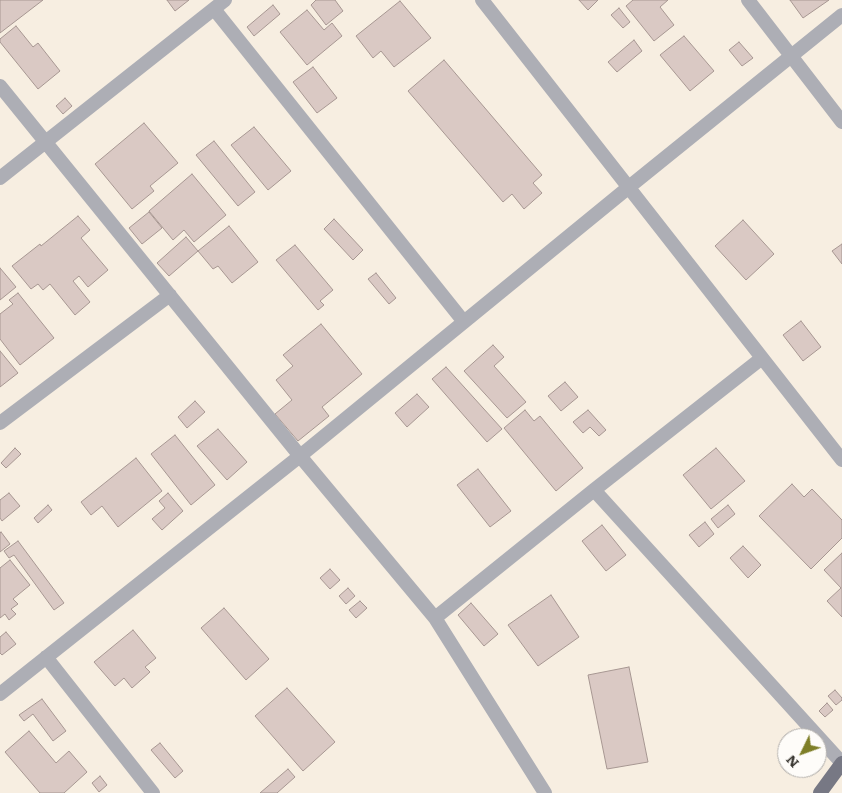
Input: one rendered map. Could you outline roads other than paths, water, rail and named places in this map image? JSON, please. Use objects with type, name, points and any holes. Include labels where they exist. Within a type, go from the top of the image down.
[{"type":"main road","points":[[820,793],[842,763]]},
{"type":"street","points":[[0,178],[225,0]]},
{"type":"street","points":[[482,0],[842,460]]},
{"type":"street","points":[[748,0],[842,122]]},
{"type":"street","points":[[214,9],[464,322]]},
{"type":"street","points":[[0,694],[300,456],[842,15]]},
{"type":"street","points":[[0,86],[300,456],[435,618],[545,793]]},
{"type":"street","points":[[0,424],[170,295]]},
{"type":"street","points":[[435,618],[762,358]]},
{"type":"street","points":[[594,490],[842,763]]},
{"type":"street","points":[[46,657],[153,793]]}]
